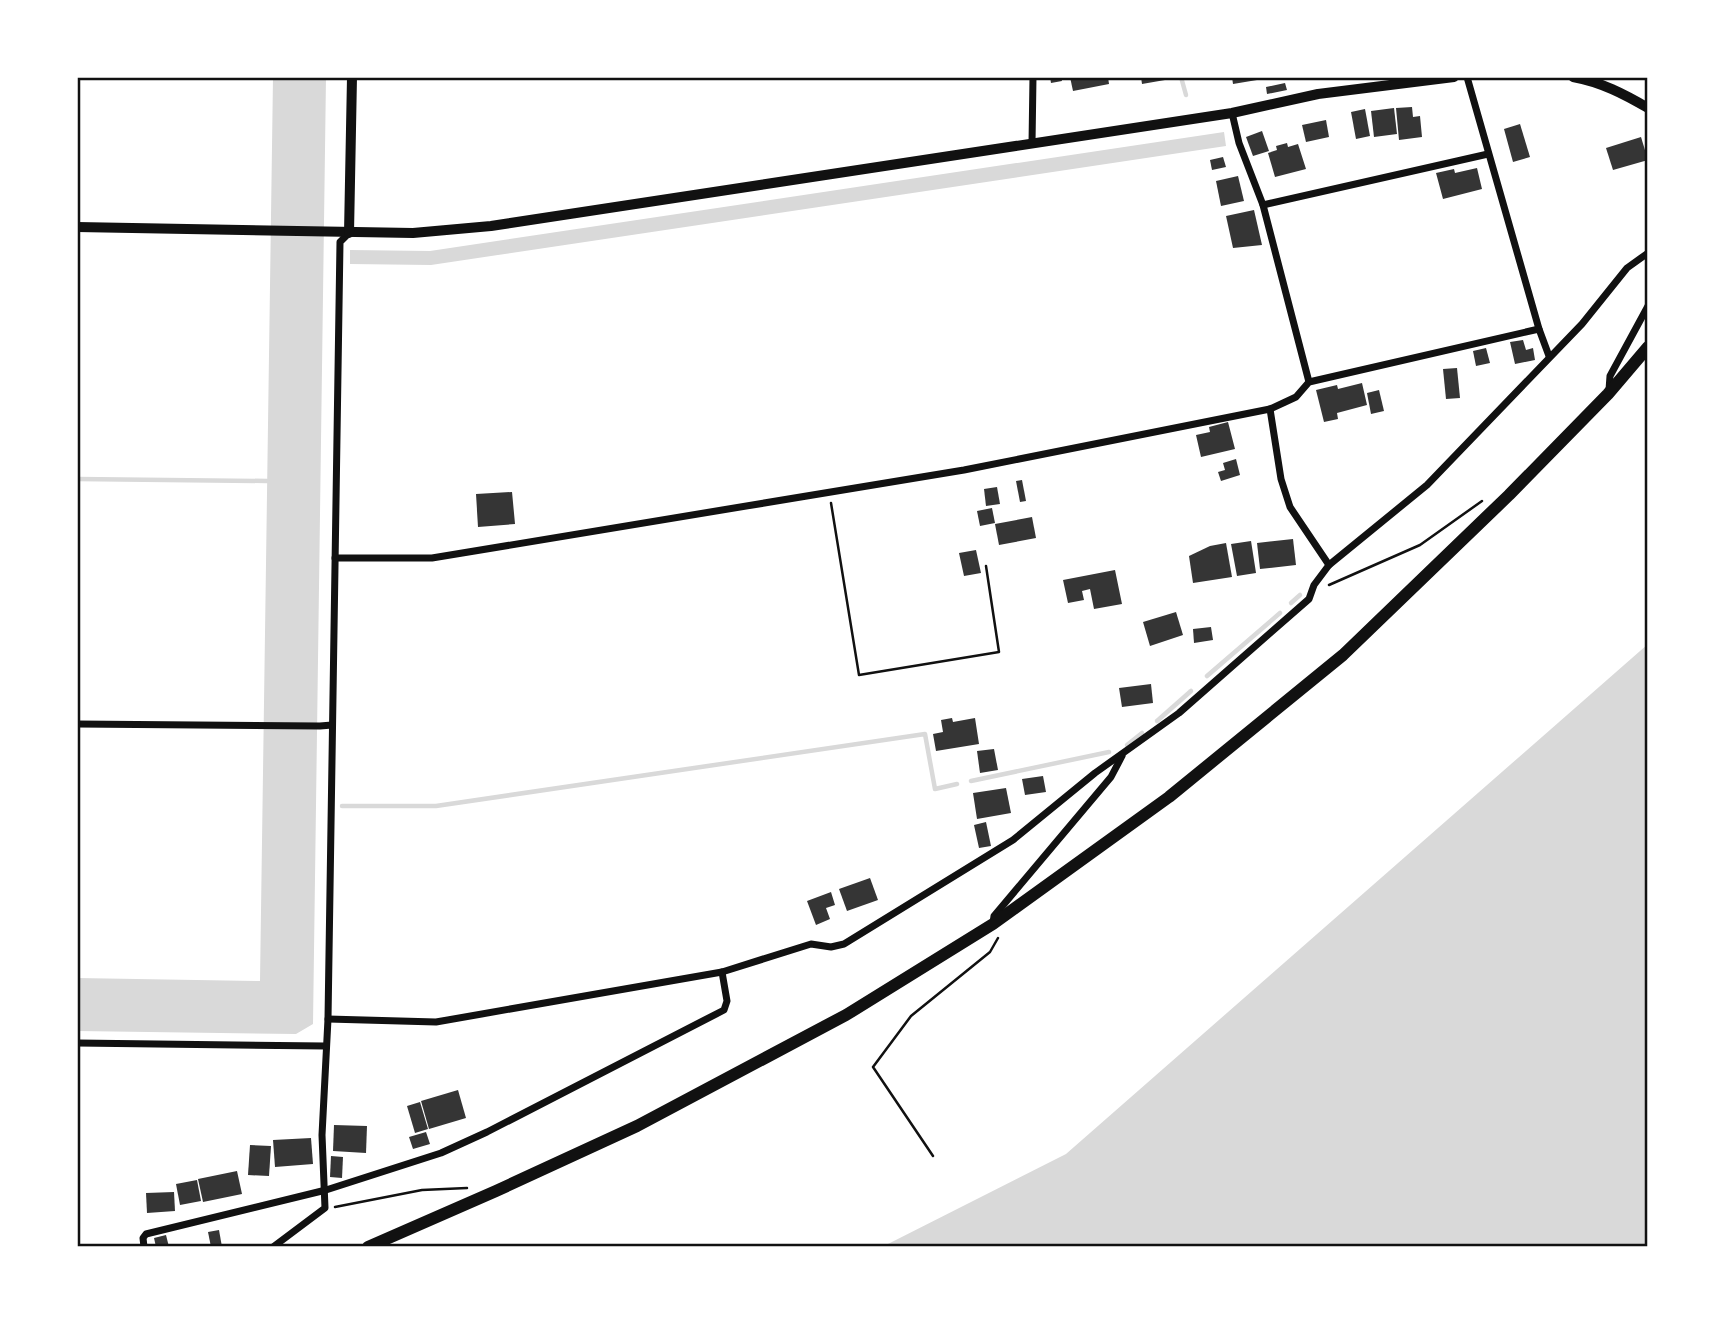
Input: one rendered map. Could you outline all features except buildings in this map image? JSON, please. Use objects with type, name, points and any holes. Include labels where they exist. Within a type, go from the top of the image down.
[{"type":"main road","points":[[368,1247],[637,1126],[846,1015],[993,924],[1169,797],[1343,655],[1509,495],[1608,394],[1648,347]]},
{"type":"street","points":[[273,1247],[325,1209],[322,1135],[328,1019],[340,242],[349,233],[352,77]]},
{"type":"street","points":[[1032,144],[1033,77]]},
{"type":"street","points":[[77,227],[413,233],[491,226],[1232,113],[1318,93],[1454,77]]},
{"type":"street","points":[[1466,77],[1549,356]]},
{"type":"street","points":[[1573,77],[1616,90],[1648,108]]},
{"type":"street","points":[[1232,113],[1239,143],[1262,205],[1309,382]]},
{"type":"street","points":[[1262,205],[1488,154]]},
{"type":"street","points":[[328,1019],[436,1022],[722,972],[811,944],[831,947],[844,944],[1013,840],[1095,773],[1179,713],[1309,599],[1314,585],[1329,565],[1427,485],[1582,324],[1627,268],[1648,253]]},
{"type":"street","points":[[1608,394],[1610,376],[1648,306]]},
{"type":"street","points":[[335,558],[432,558],[964,470],[1270,409],[1296,397],[1309,382],[1539,329]]},
{"type":"street","points":[[1270,409],[1281,479],[1290,507],[1329,565]]},
{"type":"street","points":[[77,724],[332,724]]},
{"type":"street","points":[[993,924],[994,916],[1111,777],[1122,755]]},
{"type":"street","points":[[144,1247],[143,1238],[146,1234],[326,1190],[441,1153],[487,1132],[724,1010],[727,1001],[722,972]]},
{"type":"street","points":[[77,1042],[325,1046]]},
{"type":"path","points":[[830,492],[859,675],[999,652],[986,566]]},
{"type":"path","points":[[1314,585],[1331,584],[1420,545],[1479,502],[1509,495]]},
{"type":"path","points":[[933,1157],[873,1067],[911,1016],[990,952],[1000,934],[993,924]]},
{"type":"path","points":[[325,1209],[422,1190],[471,1187]]},
{"type":"shaded area","points":[[273,77],[326,77],[313,1024],[296,1034],[77,1031],[77,978],[260,981]]},
{"type":"shaded area","points":[[1224,132],[1226,146],[431,265],[350,264],[350,250],[430,251]]},
{"type":"shaded area","points":[[1648,644],[1648,1247],[882,1247],[1066,1154]]},
{"type":"waterway","points":[[1181,77],[1186,95]]},
{"type":"waterway","points":[[77,479],[267,481]]},
{"type":"waterway","points":[[1291,603],[1300,595]]},
{"type":"waterway","points":[[1207,676],[1280,613]]},
{"type":"waterway","points":[[1157,721],[1191,691]]},
{"type":"waterway","points":[[1127,745],[1142,733]]},
{"type":"waterway","points":[[342,806],[436,806],[925,734],[935,789],[957,784]]},
{"type":"waterway","points":[[971,781],[1109,752]]}]
